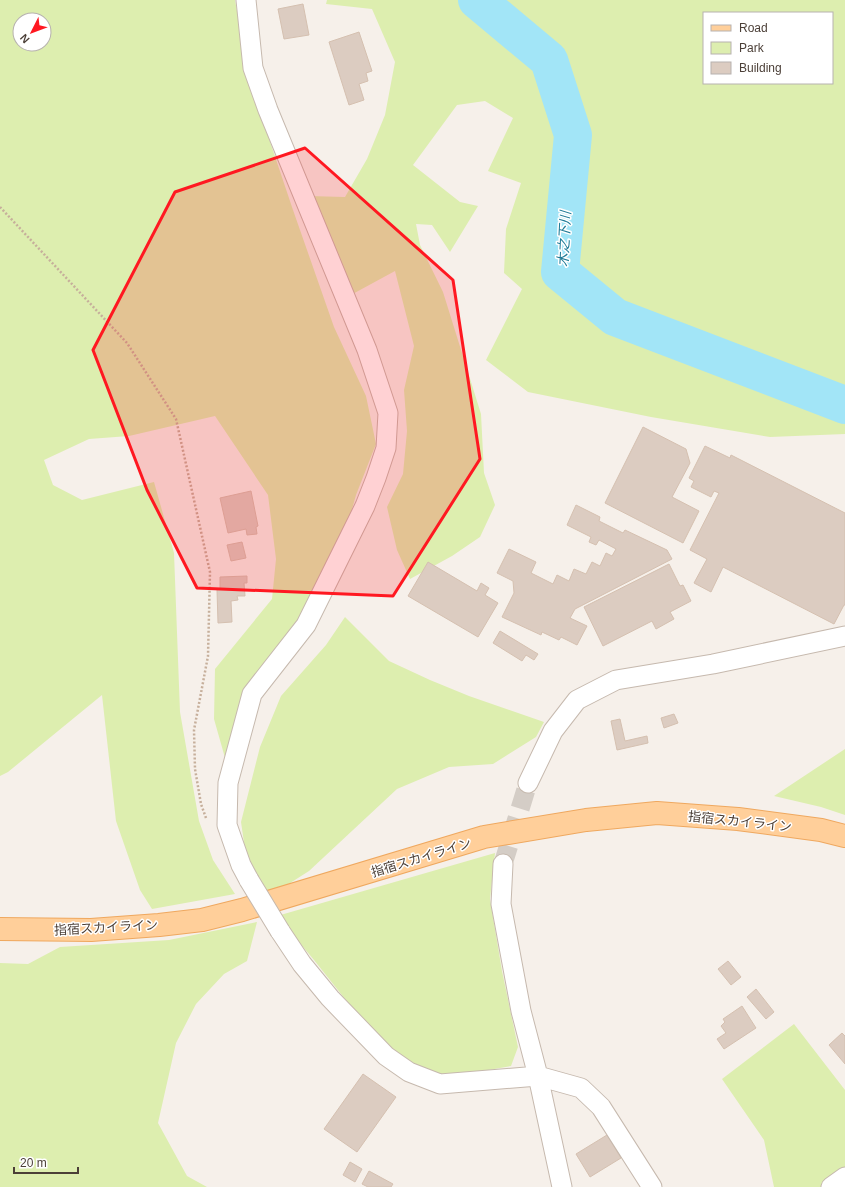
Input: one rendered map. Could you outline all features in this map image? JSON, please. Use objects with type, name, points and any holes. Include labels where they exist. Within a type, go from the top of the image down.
[{"type":"main road","name":"指宿スカイライン","points":[[0,929],[91,930],[202,920],[242,910],[484,837],[586,820],[657,813],[746,820],[821,830],[845,836]]},
{"type":"street","points":[[246,0],[253,68],[268,110],[368,350],[388,413],[386,448],[376,478],[364,506],[306,625],[252,694],[228,782],[227,825],[241,866],[280,931],[302,964],[330,998],[386,1056],[409,1072],[440,1084],[538,1076],[581,1088],[601,1107],[652,1187]]},
{"type":"street","points":[[528,783],[553,731],[577,700],[616,680],[713,664],[845,636]]},
{"type":"street","points":[[503,864],[501,904],[521,1011],[538,1076],[562,1187]]},
{"type":"street","points":[[830,1187],[845,1176]]},
{"type":"path","points":[[0,207],[127,343],[176,420],[210,572],[208,656],[194,730],[195,769],[201,804],[208,825]]},
{"type":"highlighted area","points":[[305,148],[453,280],[480,459],[393,596],[197,588],[147,490],[93,350],[175,192]]},
{"type":"green space","points":[[0,0],[235,0],[250,82],[334,327],[366,396],[376,444],[356,495],[340,552],[308,622],[244,702],[229,772],[214,719],[215,669],[272,599],[276,559],[268,495],[215,416],[129,436],[89,439],[44,460],[53,485],[82,500],[154,482],[174,553],[180,712],[199,821],[213,860],[235,894],[152,909],[140,890],[116,821],[102,695],[8,772],[0,776]]},
{"type":"green space","points":[[327,0],[845,0],[845,434],[770,437],[651,417],[528,392],[486,360],[522,289],[504,273],[506,229],[521,183],[488,171],[513,118],[485,101],[457,105],[413,165],[460,202],[478,206],[450,252],[432,225],[416,224],[420,245],[443,292],[481,414],[484,473],[495,505],[480,537],[452,556],[410,579],[397,550],[387,507],[403,474],[407,431],[404,390],[414,346],[395,271],[349,296],[308,196],[345,197],[367,159],[385,115],[395,62],[372,9],[326,4]]},
{"type":"green space","points":[[345,617],[389,661],[469,696],[544,722],[536,737],[493,764],[449,767],[397,789],[309,871],[287,885],[263,892],[247,863],[241,822],[260,747],[281,696],[326,645]]},
{"type":"green space","points":[[845,749],[845,815],[821,807],[774,796]]},
{"type":"green space","points":[[495,853],[490,899],[502,971],[518,1047],[511,1066],[437,1079],[392,1051],[349,1004],[277,916]]},
{"type":"green space","points":[[257,922],[247,961],[224,974],[196,1004],[176,1043],[158,1123],[187,1176],[207,1187],[0,1187],[0,963],[28,964],[60,947],[169,940]]},
{"type":"green space","points":[[794,1024],[845,1090],[845,1178],[832,1187],[774,1187],[764,1140],[722,1079]]},
{"type":"building","points":[[303,4],[309,35],[284,39],[278,9]]},
{"type":"building","points":[[359,32],[372,71],[366,73],[368,81],[359,84],[364,100],[349,105],[329,42]]},
{"type":"building","points":[[643,427],[686,449],[690,463],[672,497],[699,511],[683,543],[605,503]]},
{"type":"building","points":[[705,446],[730,458],[731,455],[845,513],[845,605],[834,624],[723,567],[711,592],[694,583],[707,559],[690,550],[719,493],[714,491],[711,497],[691,487],[694,481],[689,478]]},
{"type":"building","points":[[251,491],[258,526],[256,527],[257,534],[247,535],[246,529],[228,533],[220,498]]},
{"type":"building","points":[[576,505],[600,517],[599,521],[623,533],[625,530],[667,550],[672,559],[575,609],[570,618],[587,626],[577,645],[561,637],[559,640],[542,632],[541,635],[502,617],[514,593],[513,581],[497,573],[509,549],[536,562],[531,573],[553,584],[557,575],[569,581],[574,569],[586,574],[592,562],[600,566],[606,553],[612,556],[616,549],[599,540],[596,545],[589,542],[591,537],[567,525]]},
{"type":"building","points":[[242,542],[246,558],[231,561],[227,545]]},
{"type":"building","points":[[428,562],[477,591],[481,583],[489,588],[485,595],[498,603],[478,637],[408,596]]},
{"type":"building","points":[[669,564],[680,586],[683,585],[691,601],[670,612],[674,619],[656,629],[652,621],[603,646],[584,607]]},
{"type":"building","points":[[247,576],[247,583],[244,583],[245,596],[237,596],[238,600],[231,601],[232,622],[218,623],[217,590],[220,589],[220,577]]},
{"type":"building","points":[[500,631],[538,654],[534,660],[526,655],[522,661],[493,643]]},
{"type":"building","points":[[674,714],[678,723],[664,728],[661,718]]},
{"type":"building","points":[[620,719],[625,741],[647,736],[648,743],[617,750],[611,721]]},
{"type":"building","points":[[728,961],[741,977],[731,985],[718,969]]},
{"type":"building","points":[[756,989],[774,1012],[766,1019],[747,997]]},
{"type":"building","points":[[742,1006],[756,1028],[724,1049],[717,1039],[726,1033],[721,1026],[725,1022],[723,1019]]},
{"type":"building","points":[[842,1033],[845,1036],[845,1064],[829,1045]]},
{"type":"building","points":[[363,1074],[396,1097],[357,1152],[324,1129]]},
{"type":"building","points":[[607,1135],[621,1158],[590,1177],[576,1154]]},
{"type":"building","points":[[350,1162],[362,1169],[355,1182],[343,1175]]},
{"type":"building","points":[[369,1171],[393,1184],[391,1187],[368,1187],[362,1184]]},
{"type":"waterway","name":"木之下川","points":[[477,0],[549,60],[573,135],[560,272],[615,317],[845,405]]},
{"type":"tunnel","points":[[503,864],[528,783]]}]
